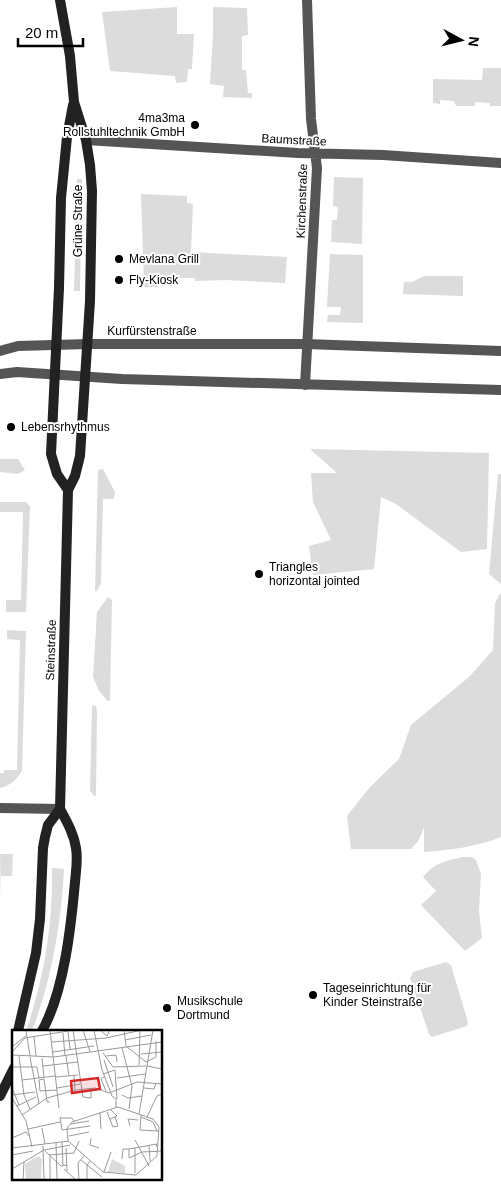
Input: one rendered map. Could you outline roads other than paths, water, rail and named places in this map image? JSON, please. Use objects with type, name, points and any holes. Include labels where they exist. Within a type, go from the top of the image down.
[{"type":"main road","name":"Grüne Straße","points":[[60,0],[70,56],[74,102],[86,140],[90,165],[92,191],[88,344]]},
{"type":"main road","name":"Grüne Straße","points":[[56,344],[60,198],[67,137],[74,102]]},
{"type":"main road","points":[[56,344],[51,454],[57,474],[68,490]]},
{"type":"main road","name":"Steinstraße","points":[[43,1030],[47,1022],[61,976],[69,938],[74,897],[77,849],[71,829],[60,809],[68,490],[75,476],[80,456],[88,344]]},
{"type":"main road","points":[[18,1030],[36,953],[45,836],[48,825],[60,809]]},
{"type":"main road","points":[[0,1096],[12,1072]]},
{"type":"street","name":"Kirchenstraße","points":[[306,344],[309,322],[316,180],[311,120],[307,0]]},
{"type":"street","name":"Baumstraße","points":[[86,140],[501,163]]},
{"type":"street","name":"Kurfürstenstraße","points":[[0,351],[18,346],[56,344],[306,344],[501,351]]},
{"type":"street","points":[[305,385],[306,344]]},
{"type":"street","points":[[0,374],[17,372],[122,379],[501,390]]},
{"type":"street","points":[[0,808],[60,809]]},
{"type":"place","name":"4ma3ma Rollstuhltechnik GmbH","points":[[195,125]]},
{"type":"place","name":"Mevlana Grill","points":[[119,259]]},
{"type":"place","name":"Fly-Kiosk","points":[[119,280]]},
{"type":"place","name":"Lebensrhythmus","points":[[11,427]]},
{"type":"place","name":"Triangles horizontal jointed","points":[[259,574]]},
{"type":"place","name":"Tageseinrichtung für Kinder Steinstraße","points":[[313,995]]},
{"type":"place","name":"Musikschule Dortmund","points":[[167,1008]]}]
